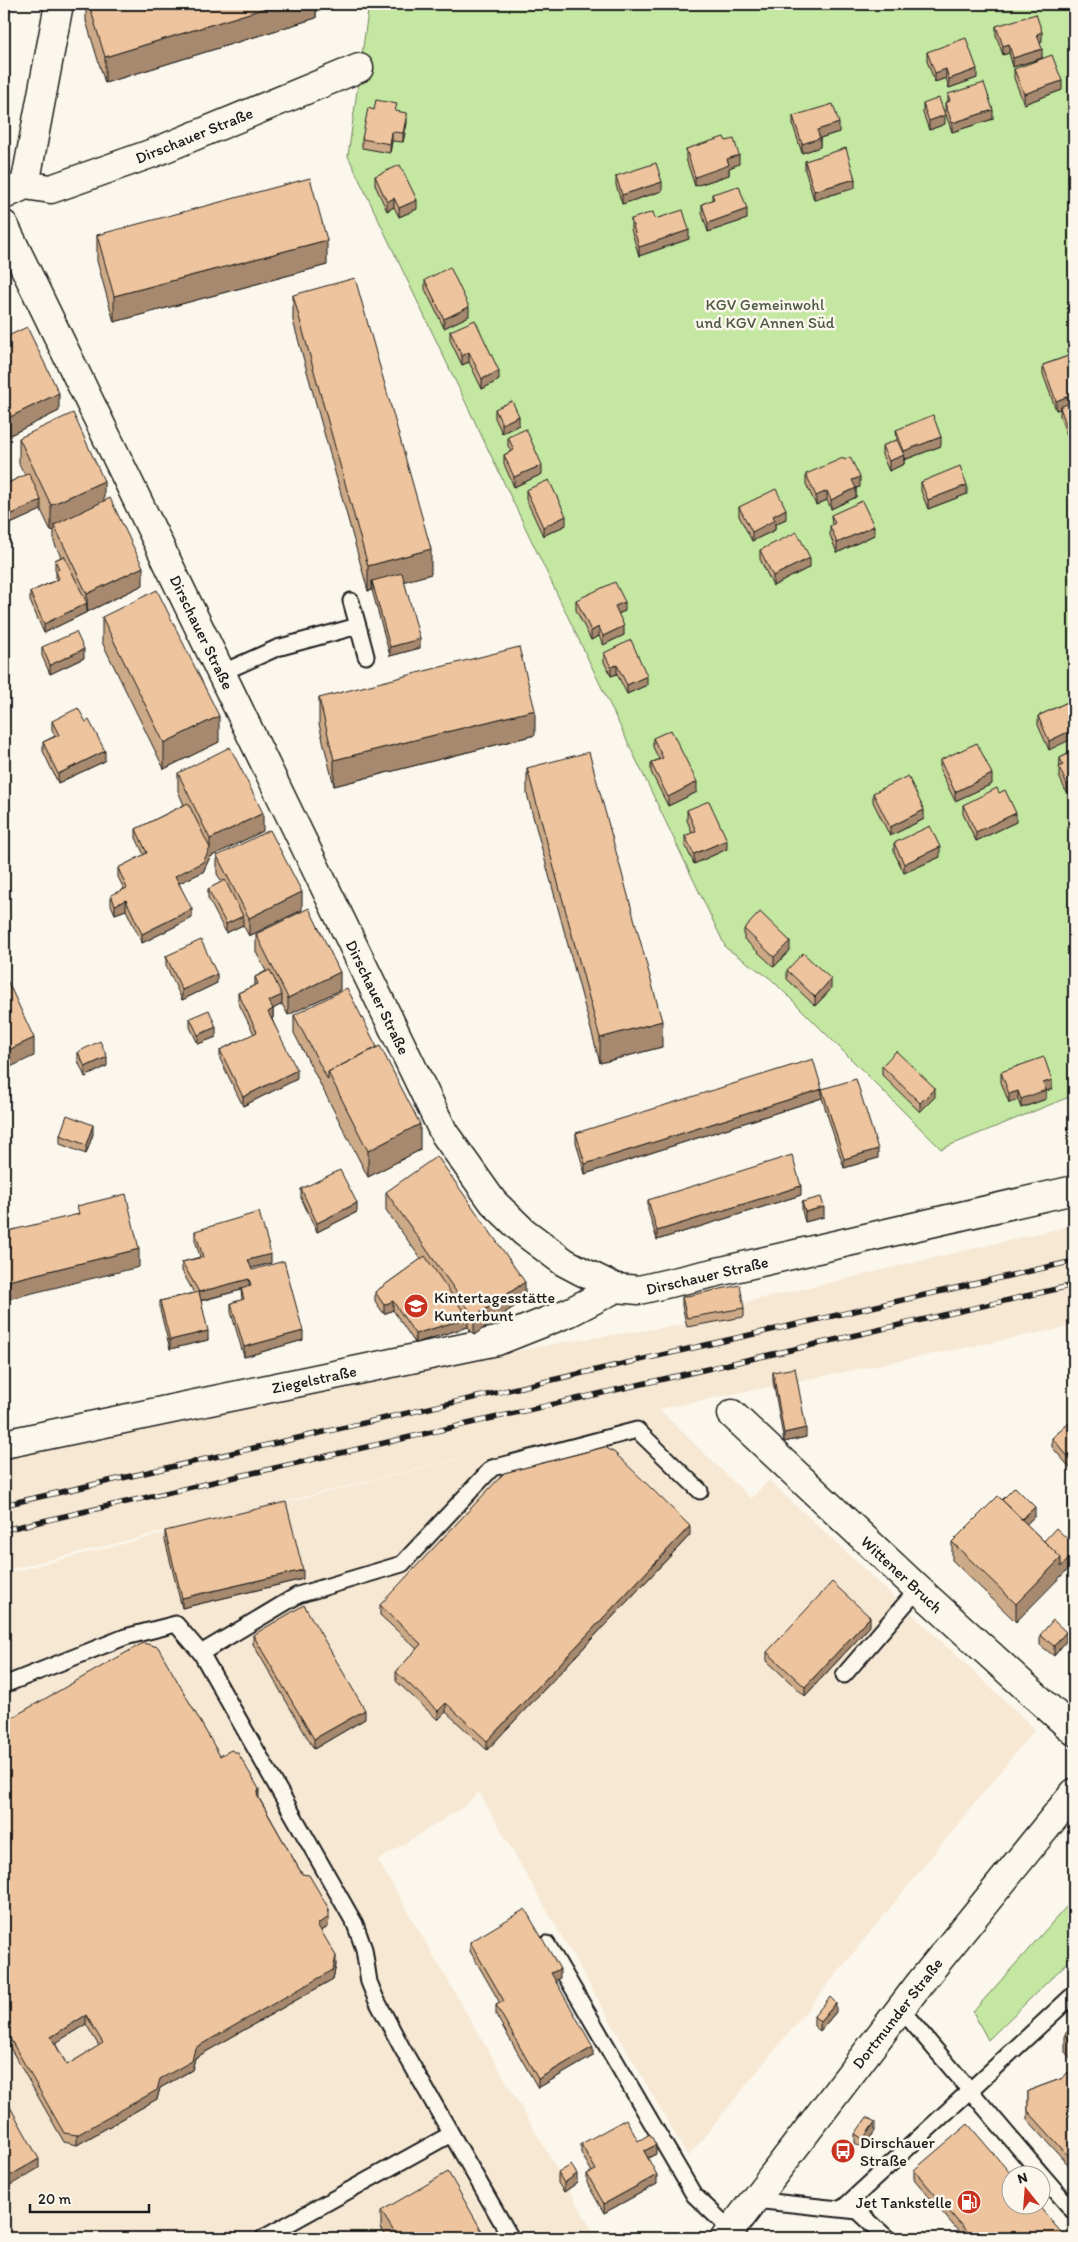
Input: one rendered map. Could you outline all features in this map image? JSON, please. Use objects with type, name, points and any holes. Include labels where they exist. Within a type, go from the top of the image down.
[{"type":"street","name":"Dirschauer Straße","points":[[59,4],[14,190],[51,188],[143,156],[359,68]]},
{"type":"street","name":"Dirschauer Straße","points":[[4,226],[444,1133],[493,1202],[524,1232],[564,1262],[616,1288],[639,1290],[1074,1190]]},
{"type":"street","name":"Ziegelstraße","points":[[4,1444],[497,1341],[570,1312],[616,1288]]},
{"type":"street","name":"Wittener Bruch","points":[[732,1414],[918,1589],[1074,1731]]},
{"type":"street","name":"Dortmunder Straße","points":[[728,2234],[900,2008],[1074,1793]]},
{"type":"lane","points":[[351,600],[366,656]]},
{"type":"lane","points":[[222,673],[277,648],[358,626]]},
{"type":"lane","points":[[201,1652],[298,1596],[402,1564],[492,1468],[637,1430],[700,1491]]},
{"type":"lane","points":[[844,1675],[918,1589]]},
{"type":"lane","points":[[4,1685],[125,1637],[176,1624],[201,1652],[355,1924],[364,1949],[369,1982],[376,1999],[511,2238]]},
{"type":"lane","points":[[547,1944],[694,2195],[728,2234]]},
{"type":"lane","points":[[843,2208],[1074,1994]]},
{"type":"lane","points":[[900,2008],[1032,2164]]},
{"type":"lane","points":[[263,2238],[451,2134]]},
{"type":"lane","points":[[1050,2185],[1074,2212]]},
{"type":"lane","points":[[754,2200],[858,2211],[887,2238]]},
{"type":"shaded area","points":[[1074,1225],[1074,1326],[659,1409],[751,1499],[769,1480],[1035,1729],[688,2157],[479,1792],[462,1808],[378,1860],[597,2238],[4,2238],[4,1574],[502,1448],[4,1571],[4,1458],[251,1404],[557,1343],[743,1316],[746,1302]]},
{"type":"green space","name":"KGV Gemeinwohl und KGV Annen Süd","points":[[369,4],[1074,4],[1074,1095],[941,1149],[771,979],[726,948],[348,156]]},
{"type":"green space","points":[[1074,1898],[1074,1956],[988,2040],[973,2012]]},
{"type":"building","points":[[89,4],[279,4],[105,57]]},
{"type":"building","points":[[1036,14],[1042,32],[1037,34],[1042,49],[1013,58],[1009,44],[1003,46],[996,26]]},
{"type":"building","points":[[966,38],[977,69],[949,79],[946,69],[935,73],[927,52]]},
{"type":"building","points":[[1052,55],[1062,81],[1024,94],[1014,69]]},
{"type":"building","points":[[984,83],[993,110],[952,123],[945,103],[950,101],[948,94]]},
{"type":"building","points":[[939,98],[945,115],[929,121],[923,104]]},
{"type":"building","points":[[376,100],[397,104],[395,111],[407,113],[403,133],[392,132],[390,144],[362,139],[368,108],[374,110]]},
{"type":"building","points":[[833,104],[839,123],[817,130],[820,138],[802,144],[793,116]]},
{"type":"building","points":[[724,137],[726,141],[734,139],[739,155],[727,159],[729,165],[695,177],[686,149]]},
{"type":"building","points":[[846,148],[855,179],[814,191],[805,161]]},
{"type":"building","points":[[656,163],[662,182],[622,195],[616,176]]},
{"type":"building","points":[[400,165],[417,200],[399,208],[394,198],[387,202],[375,176]]},
{"type":"building","points":[[310,178],[327,240],[114,296],[97,235]]},
{"type":"building","points":[[739,186],[747,209],[708,223],[702,204],[714,199],[712,194]]},
{"type":"building","points":[[683,210],[689,230],[639,247],[631,219],[653,212],[655,219]]},
{"type":"building","points":[[450,267],[469,307],[444,319],[425,280]]},
{"type":"building","points":[[355,278],[431,549],[368,566],[293,295]]},
{"type":"building","points":[[475,320],[499,371],[482,379],[469,352],[462,356],[450,331]]},
{"type":"building","points":[[27,327],[59,393],[8,418],[4,409],[4,338]]},
{"type":"building","points":[[1074,354],[1074,394],[1056,401],[1043,365]]},
{"type":"building","points":[[512,401],[519,416],[502,424],[495,409]]},
{"type":"building","points":[[1074,401],[1074,434],[1070,436],[1060,407]]},
{"type":"building","points":[[73,413],[104,481],[51,505],[19,438]]},
{"type":"building","points":[[933,415],[941,437],[904,451],[896,430]]},
{"type":"building","points":[[526,429],[542,465],[514,477],[504,455],[514,450],[508,437]]},
{"type":"building","points":[[897,440],[904,455],[889,461],[882,446]]},
{"type":"building","points":[[850,457],[860,477],[852,480],[856,488],[831,500],[827,491],[816,496],[806,474],[843,458],[844,460]]},
{"type":"building","points":[[960,466],[967,485],[928,500],[921,482]]},
{"type":"building","points":[[29,473],[41,500],[6,517],[4,512],[4,485]]},
{"type":"building","points":[[549,480],[566,516],[543,527],[526,490]]},
{"type":"building","points":[[776,489],[786,509],[773,516],[775,520],[752,532],[739,507]]},
{"type":"building","points":[[110,498],[143,567],[87,594],[54,525]]},
{"type":"building","points":[[862,501],[874,526],[837,543],[830,526],[835,523],[831,515]]},
{"type":"building","points":[[797,532],[810,558],[773,576],[760,550]]},
{"type":"building","points":[[64,556],[87,603],[44,624],[30,592],[59,579],[56,571],[59,569],[55,560]]},
{"type":"building","points":[[402,573],[420,639],[390,647],[372,581]]},
{"type":"building","points":[[615,582],[625,602],[615,606],[624,626],[603,636],[599,627],[591,631],[576,600]]},
{"type":"building","points":[[157,590],[219,716],[164,743],[102,617]]},
{"type":"building","points":[[76,632],[84,649],[50,665],[42,647]]},
{"type":"building","points":[[631,640],[647,676],[627,685],[617,665],[611,667],[604,653]]},
{"type":"building","points":[[519,647],[535,710],[334,760],[319,698]]},
{"type":"building","points":[[1074,699],[1074,729],[1049,741],[1038,716]]},
{"type":"building","points":[[78,708],[86,722],[89,720],[105,751],[58,774],[43,742],[59,735],[52,721]]},
{"type":"building","points":[[671,730],[697,782],[668,797],[651,763],[663,758],[653,738]]},
{"type":"building","points":[[977,743],[992,774],[955,792],[940,760]]},
{"type":"building","points":[[230,747],[263,813],[210,839],[178,773]]},
{"type":"building","points":[[1074,751],[1074,781],[1067,785],[1059,767],[1063,765],[1060,758]]},
{"type":"building","points":[[589,752],[662,1021],[600,1038],[527,768]]},
{"type":"building","points":[[908,776],[924,810],[890,827],[873,793]]},
{"type":"building","points":[[997,788],[999,793],[1005,790],[1016,813],[976,832],[963,805]]},
{"type":"building","points":[[709,801],[727,840],[694,854],[685,836],[696,831],[687,810]]},
{"type":"building","points":[[188,803],[210,848],[203,862],[175,876],[192,909],[142,934],[126,900],[115,905],[111,895],[127,888],[118,868],[147,853],[136,829]]},
{"type":"building","points":[[930,826],[940,847],[904,864],[894,843]]},
{"type":"building","points":[[270,830],[302,892],[249,918],[217,856]]},
{"type":"building","points":[[225,880],[243,916],[226,924],[208,889]]},
{"type":"building","points":[[309,908],[340,972],[288,998],[256,934]]},
{"type":"building","points":[[760,912],[790,941],[774,957],[744,929]]},
{"type":"building","points":[[201,940],[217,974],[182,990],[166,956]]},
{"type":"building","points":[[803,953],[831,979],[815,997],[787,970]]},
{"type":"building","points":[[270,970],[282,995],[269,1001],[273,1009],[268,1012],[297,1070],[243,1097],[220,1050],[257,1032],[238,993],[258,984],[255,977]]},
{"type":"building","points":[[8,982],[34,1038],[4,1052],[4,984]]},
{"type":"building","points":[[347,988],[377,1047],[328,1072],[328,1080],[294,1015]]},
{"type":"building","points":[[209,1010],[216,1027],[198,1035],[190,1018]]},
{"type":"building","points":[[100,1041],[107,1057],[85,1067],[78,1052]]},
{"type":"building","points":[[1074,1041],[1074,1054],[1070,1042]]},
{"type":"building","points":[[380,1046],[420,1124],[368,1151],[328,1072]]},
{"type":"building","points":[[896,1051],[935,1088],[920,1103],[882,1066]]},
{"type":"building","points":[[1044,1057],[1052,1080],[1043,1083],[1046,1090],[1021,1099],[1018,1091],[1009,1094],[1001,1072]]},
{"type":"building","points":[[813,1059],[822,1089],[585,1164],[576,1133]]},
{"type":"building","points":[[856,1079],[878,1149],[844,1159],[822,1089]]},
{"type":"building","points":[[67,1115],[93,1125],[86,1145],[60,1135]]},
{"type":"building","points":[[792,1155],[801,1186],[657,1231],[648,1200]]},
{"type":"building","points":[[437,1156],[525,1282],[474,1317],[386,1192]]},
{"type":"building","points":[[340,1170],[357,1203],[317,1223],[301,1189]]},
{"type":"building","points":[[126,1194],[139,1249],[4,1282],[4,1232],[79,1214],[77,1206]]},
{"type":"building","points":[[821,1197],[824,1207],[805,1212],[802,1202]]},
{"type":"building","points":[[259,1212],[271,1254],[248,1260],[252,1270],[284,1261],[303,1331],[244,1347],[231,1303],[244,1299],[241,1288],[251,1285],[249,1279],[199,1292],[182,1262],[203,1257],[195,1231]]},
{"type":"building","name":"Kintertagesstätte Kunterbunt","points":[[425,1256],[468,1318],[415,1334],[393,1301],[384,1305],[375,1292]]},
{"type":"building","points":[[740,1285],[744,1308],[687,1318],[682,1297]]},
{"type":"building","points":[[199,1292],[208,1331],[170,1340],[160,1301]]},
{"type":"building","points":[[795,1368],[806,1428],[784,1433],[773,1372]]},
{"type":"building","points":[[1074,1419],[1074,1460],[1072,1461],[1052,1438]]},
{"type":"building","points":[[605,1447],[615,1453],[690,1526],[487,1741],[446,1703],[438,1711],[396,1672],[421,1644],[380,1605],[504,1473]]},
{"type":"building","points":[[1015,1487],[1035,1507],[1022,1519],[1002,1500]]},
{"type":"building","points":[[1074,1492],[1074,1502],[1069,1497]]},
{"type":"building","points":[[998,1496],[1061,1558],[1016,1604],[952,1542]]},
{"type":"building","points":[[286,1502],[303,1570],[182,1598],[165,1531]]},
{"type":"building","points":[[1056,1528],[1074,1545],[1074,1553],[1061,1567],[1061,1558],[1044,1541]]},
{"type":"building","points":[[832,1582],[870,1617],[805,1687],[767,1652]]},
{"type":"building","points":[[304,1605],[365,1710],[314,1739],[253,1635]]},
{"type":"building","points":[[1053,1620],[1066,1632],[1054,1646],[1040,1635]]},
{"type":"building","points":[[143,1643],[158,1647],[220,1756],[231,1750],[238,1753],[259,1789],[257,1795],[302,1874],[309,1875],[329,1909],[328,1918],[317,1924],[336,1956],[333,1970],[195,2048],[192,2061],[160,2079],[157,2090],[77,2135],[64,2133],[4,2028],[4,1722]],"holes":[[[86,2015],[103,2043],[67,2065],[51,2037]]]},
{"type":"building","points":[[525,1909],[560,1969],[551,1973],[593,2047],[538,2079],[496,2005],[504,2001],[470,1942]]},
{"type":"building","points":[[830,1997],[836,2003],[820,2022],[814,2016]]},
{"type":"building","points":[[1074,2026],[1074,2045],[1065,2034]]},
{"type":"building","points":[[1068,2072],[1074,2079],[1074,2162],[1028,2111],[1028,2091],[1063,2078]]},
{"type":"building","points":[[4,2096],[39,2159],[4,2179]]},
{"type":"building","points":[[867,2117],[875,2122],[863,2139],[855,2134]]},
{"type":"building","points":[[626,2119],[638,2141],[650,2134],[656,2145],[644,2151],[657,2175],[604,2204],[587,2174],[596,2170],[581,2144]]},
{"type":"building","points":[[968,2124],[1002,2164],[1000,2164],[1000,2214],[1046,2214],[1066,2238],[972,2238],[914,2170]]},
{"type":"building","points":[[571,2165],[577,2174],[564,2183],[558,2173]]},
{"type":"building","points":[[448,2172],[486,2238],[390,2238],[396,2235],[381,2211]]},
{"type":"railway","points":[[4,1505],[1074,1261]]},
{"type":"railway","points":[[4,1530],[1074,1285]]},
{"type":"place","name":"Kintertagesstätte Kunterbunt","points":[[416,1306]]},
{"type":"place","name":"Dirschauer Straße","points":[[843,2151]]},
{"type":"place","name":"Jet Tankstelle","points":[[969,2202]]}]
